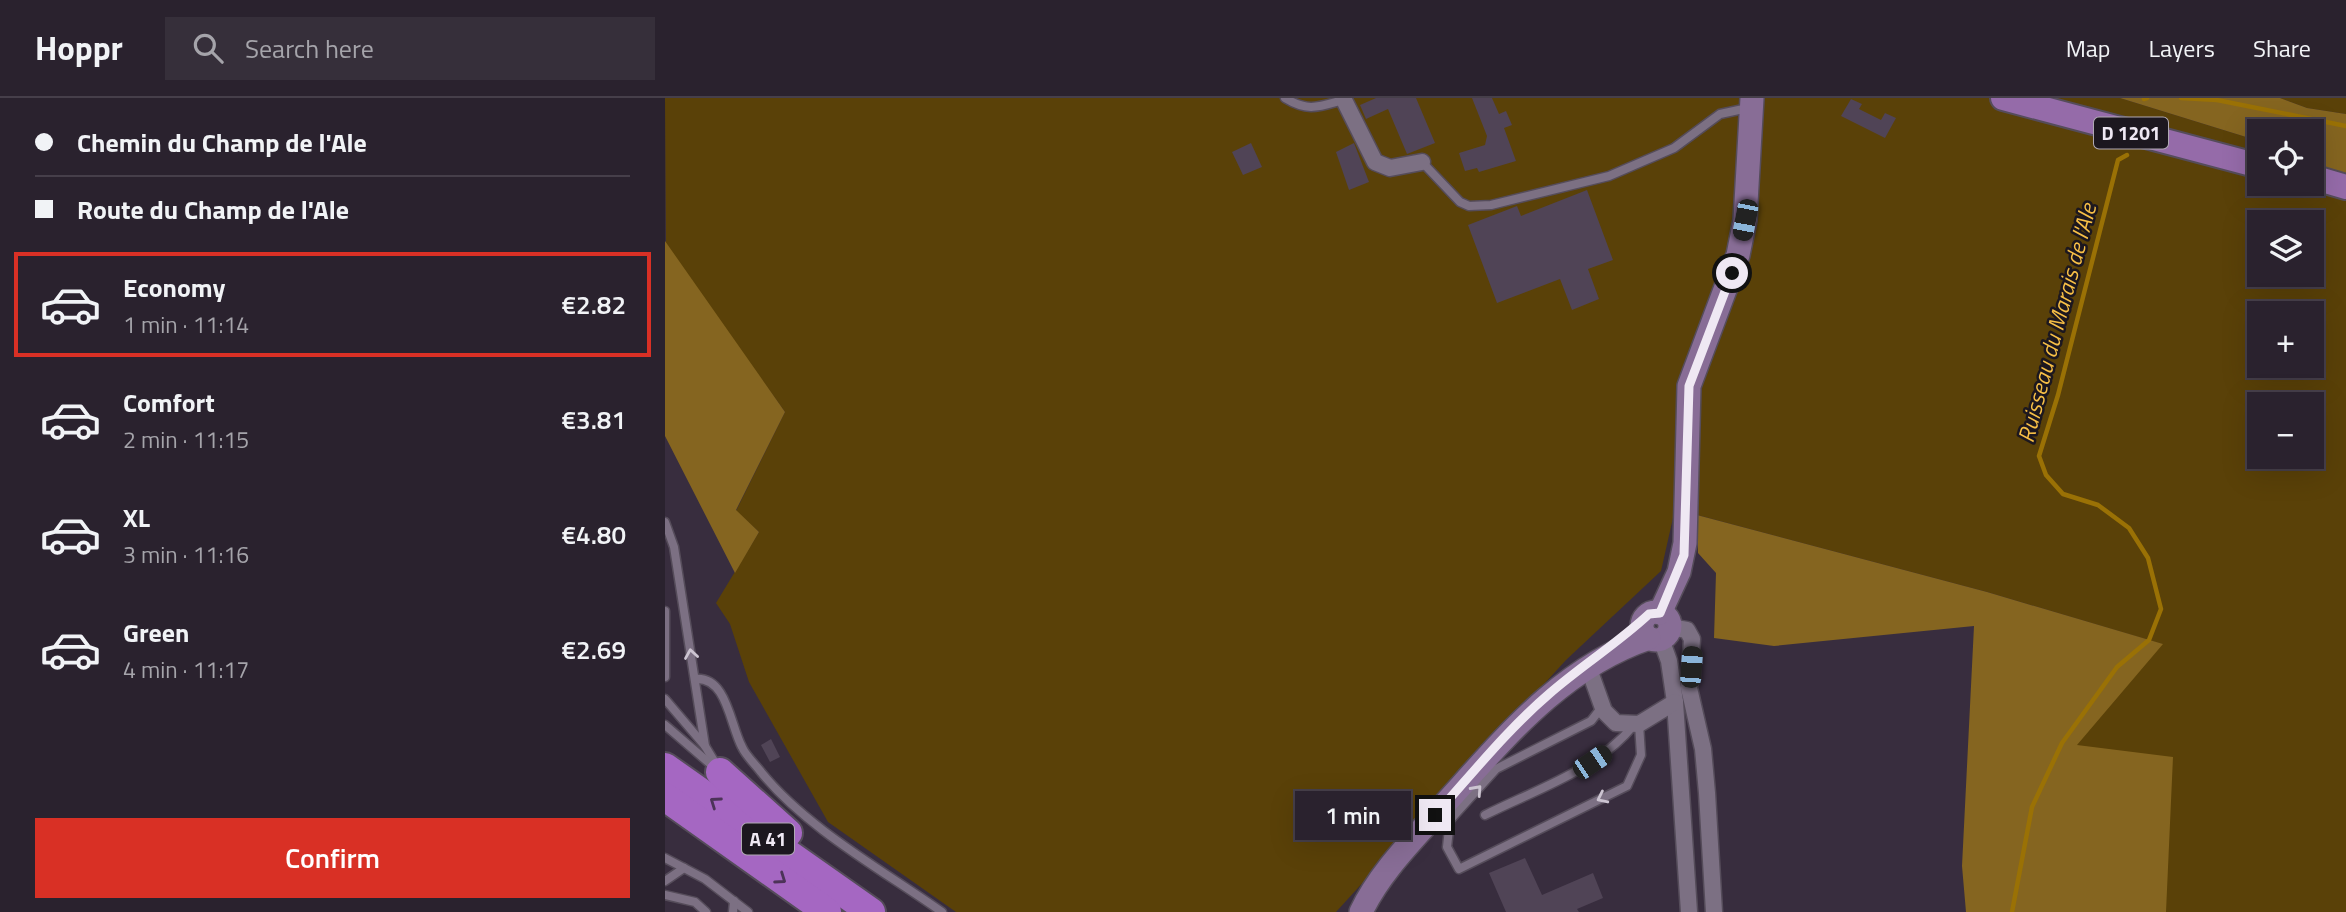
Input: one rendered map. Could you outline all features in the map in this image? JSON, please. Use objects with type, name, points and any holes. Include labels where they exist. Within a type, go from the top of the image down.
[{"type":"highway","name":"A 41","points":[[665,767],[871,912]]},
{"type":"highway","points":[[720,772],[764,814],[885,912]]},
{"type":"highway","name":"A 41","points":[[665,797],[827,912]]},
{"type":"main road","name":"D 1201","points":[[2003,98],[2247,163]]},
{"type":"main road","name":"D 1201","points":[[2054,98],[2247,154]]},
{"type":"main road","points":[[2324,181],[2346,187]]},
{"type":"street","points":[[1343,99],[1375,162],[1390,168],[1422,162]]},
{"type":"street","points":[[1689,912],[1675,702],[1669,661],[1656,628],[1684,555],[1689,386],[1738,255],[1745,220],[1750,101]]},
{"type":"street","points":[[1675,702],[1636,725],[1616,723],[1602,707],[1580,667],[1656,628],[1687,630],[1692,639],[1689,688],[1703,749],[1714,912]]},
{"type":"street","points":[[1360,912],[1375,885],[1402,852],[1518,723],[1582,672]]},
{"type":"lane","points":[[1285,98],[1300,107],[1317,108],[1343,99]]},
{"type":"lane","points":[[1422,162],[1460,202],[1469,206],[1491,205],[1609,177],[1674,148],[1720,114],[1750,101]]},
{"type":"lane","points":[[665,522],[674,547],[705,746]]},
{"type":"lane","points":[[666,616],[682,598]]},
{"type":"lane","points":[[665,611],[665,677]]},
{"type":"lane","points":[[695,679],[705,678],[716,685],[742,749],[770,783],[822,827],[942,912]]},
{"type":"lane","points":[[665,699],[705,746],[720,772]]},
{"type":"lane","points":[[1602,707],[1591,720],[1496,769],[1450,820],[1447,847],[1459,869],[1627,786],[1641,755],[1636,725]]},
{"type":"lane","points":[[665,725],[720,772]]},
{"type":"lane","points":[[1485,815],[1592,762],[1622,740],[1636,725]]},
{"type":"lane","points":[[665,858],[705,879],[748,912]]},
{"type":"lane","points":[[665,881],[684,868]]},
{"type":"lane","points":[[665,895],[695,902],[706,912]]},
{"type":"lane","points":[[733,912],[734,901]]},
{"type":"shaded area","points":[[665,98],[2120,98],[2247,137],[2247,196],[2324,196],[2324,175],[2346,196],[2346,912],[2166,912],[2166,859],[2076,745],[2162,644],[1987,592],[1675,509],[1661,571],[1566,660],[1336,912],[956,912],[828,822],[749,682],[730,624],[716,603],[759,532],[736,511],[785,412],[666,247]]},
{"type":"shaded area","points":[[2120,98],[2280,98],[2307,108],[2346,114],[2346,196],[2324,175],[2324,119],[2247,119],[2247,137]]},
{"type":"shaded area","points":[[2280,98],[2346,98],[2346,114],[2307,108]]},
{"type":"shaded area","points":[[665,241],[785,412],[736,510],[759,532],[735,573],[665,436]]},
{"type":"shaded area","points":[[1697,515],[1987,592],[2163,644],[2077,745],[2173,757],[2166,912],[1966,912],[1962,866],[1974,626],[1774,646],[1714,638],[1716,573],[1698,553]]},
{"type":"building","points":[[1376,98],[1416,98],[1435,143],[1407,154],[1388,109],[1366,119],[1360,105]]},
{"type":"building","points":[[1472,98],[1492,98],[1499,114],[1506,111],[1512,125],[1504,128],[1516,161],[1479,172],[1477,168],[1465,171],[1459,153],[1485,145],[1487,136]]},
{"type":"building","points":[[1851,99],[1862,104],[1859,109],[1881,120],[1885,113],[1896,118],[1885,138],[1841,116]]},
{"type":"building","points":[[1251,143],[1262,167],[1243,175],[1232,152]]},
{"type":"building","points":[[1354,143],[1369,182],[1349,190],[1336,152]]},
{"type":"building","points":[[1587,190],[1613,260],[1588,269],[1599,299],[1572,310],[1560,279],[1497,303],[1468,225],[1517,206],[1521,216]]},
{"type":"building","points":[[771,739],[780,757],[770,762],[761,745]]},
{"type":"building","points":[[1525,858],[1542,895],[1593,873],[1603,898],[1577,909],[1579,912],[1506,912],[1489,873]]},
{"type":"waterway","name":"Ruisseau du Marais de l'Ale","points":[[2181,98],[2217,100],[2346,126]]},
{"type":"waterway","name":"Ruisseau du Marais de l'Ale","points":[[2012,912],[2032,807],[2062,743],[2117,667],[2149,640],[2161,609],[2148,558],[2129,528],[2098,505],[2063,494],[2046,475],[2039,456],[2058,395],[2118,160],[2127,155]]},
{"type":"route","points":[[1435,815],[1543,699],[1580,667],[1636,628],[1649,614],[1660,613],[1674,586],[1684,555],[1689,386],[1732,273]]}]
